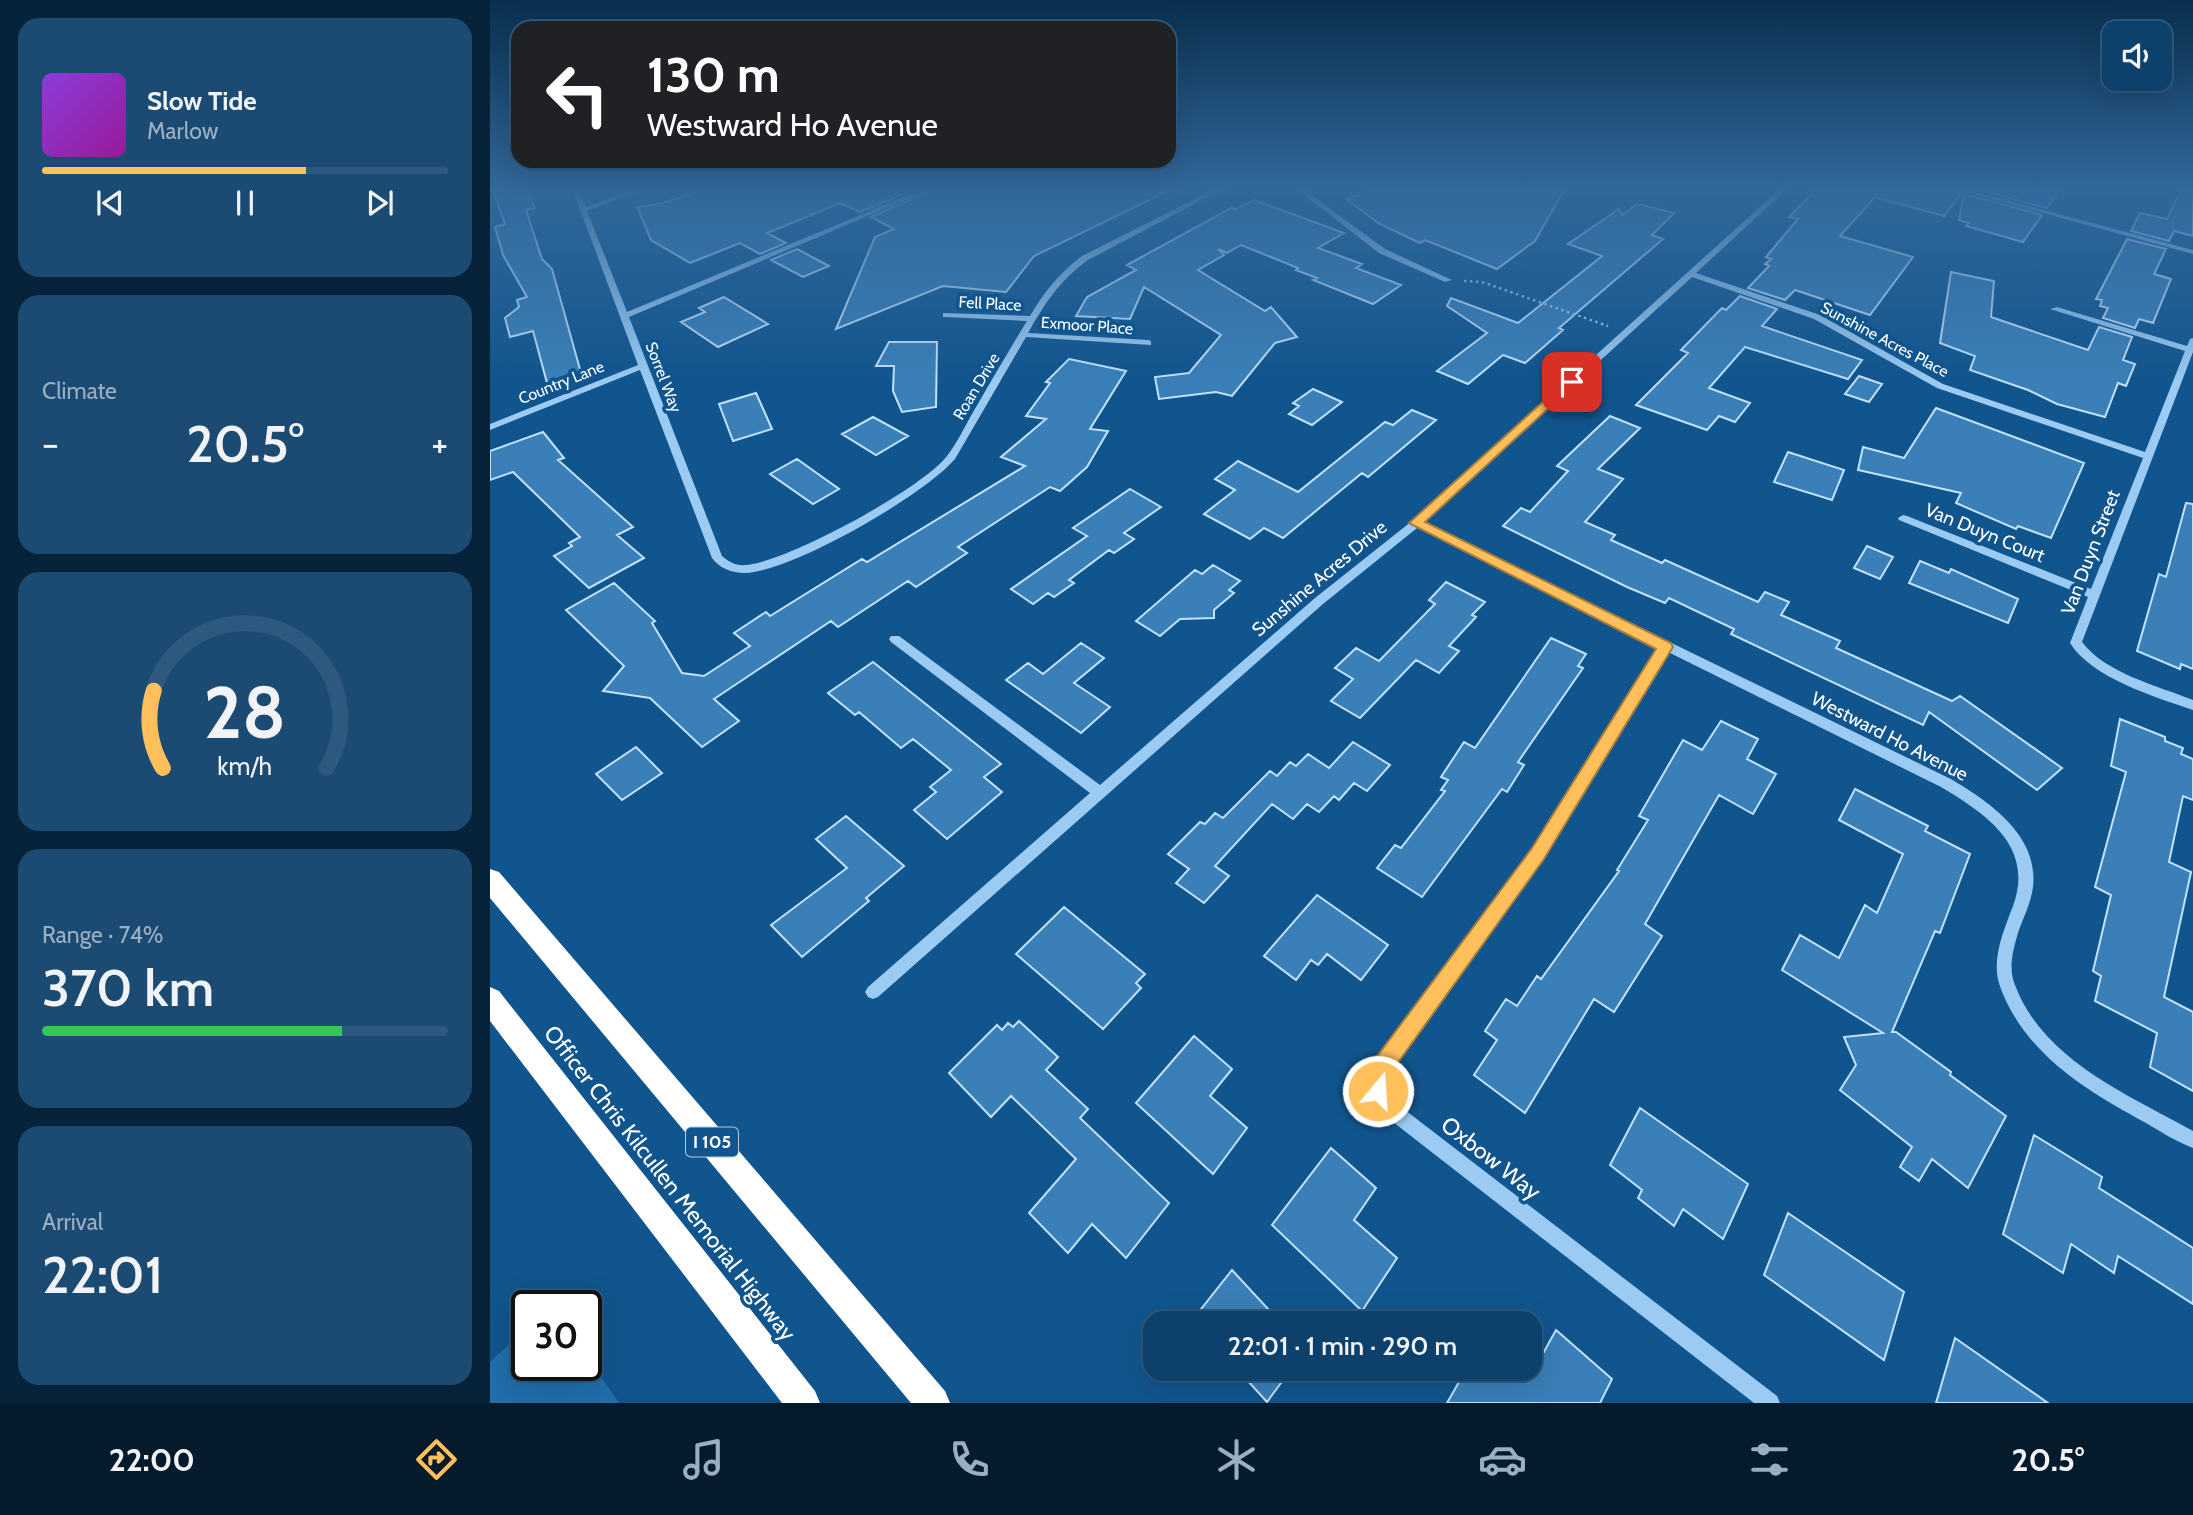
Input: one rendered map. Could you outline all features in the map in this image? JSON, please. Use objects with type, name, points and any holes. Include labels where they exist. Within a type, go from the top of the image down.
[{"type":"highway","name":"I 105","points":[[490,880],[933,1403]]},
{"type":"highway","name":"Officer Chris Kilcullen Memorial Highway","points":[[490,1000],[803,1403]]},
{"type":"street","name":"Sorrel Way","points":[[599,253],[718,558],[734,569]]},
{"type":"street","points":[[623,316],[773,253]]},
{"type":"street","name":"Roan Drive","points":[[734,569],[747,569],[777,561],[889,506],[933,477],[950,459],[1057,281],[1076,264],[1096,253]]},
{"type":"street","points":[[1387,253],[1448,280]]},
{"type":"street","name":"Sunshine Acres Drive","points":[[873,992],[1319,601],[1416,523],[1713,253]]},
{"type":"street","name":"Sunshine Acres Place","points":[[1690,274],[1817,317],[1940,386],[2146,456]]},
{"type":"street","name":"Van Duyn Street","points":[[2054,309],[2191,346],[2077,636],[2080,653],[2099,666],[2193,705]]},
{"type":"street","name":"Fell Place","points":[[946,314],[1033,319]]},
{"type":"street","name":"Exmoor Place","points":[[1026,335],[1148,342]]},
{"type":"street","name":"Country Lane","points":[[490,427],[643,366]]},
{"type":"street","name":"Van Duyn Court","points":[[1903,518],[2093,594]]},
{"type":"street","name":"Westward Ho Avenue","points":[[1416,523],[1946,783],[1998,820],[2019,847],[2026,874],[2026,888],[2004,953],[2003,967],[2017,1008],[2047,1049],[2066,1066],[2193,1140]]},
{"type":"street","points":[[895,639],[1100,793]]},
{"type":"street","name":"Oxbow Way","points":[[1665,647],[1538,854],[1382,1067],[1378,1091],[1399,1116],[1770,1403]]},
{"type":"path","points":[[1448,280],[1482,282],[1626,332]]},
{"type":"shaded area","points":[[511,1343],[511,1381],[602,1381],[602,1378],[619,1403],[490,1403],[490,1362]]},
{"type":"building","points":[[540,253],[552,269],[581,373],[547,383],[533,331],[510,337],[505,318],[519,307],[517,300],[527,297],[503,255]]},
{"type":"building","points":[[674,253],[714,253],[690,263]]},
{"type":"building","points":[[786,253],[805,253],[829,266],[803,277],[771,260]]},
{"type":"building","points":[[868,253],[1039,253],[1034,256],[1006,292],[943,286],[836,329]]},
{"type":"building","points":[[1148,253],[1222,253],[1224,255],[1198,270],[1265,311],[1271,307],[1297,337],[1275,343],[1232,396],[1216,392],[1159,399],[1155,377],[1189,373],[1221,335],[1144,287],[1130,319],[1076,316],[1087,297],[1136,270],[1127,265]]},
{"type":"building","points":[[1262,253],[1333,253],[1362,264],[1356,268],[1401,285],[1373,304],[1313,280],[1317,278],[1296,270],[1298,268]]},
{"type":"building","points":[[1458,253],[1518,253],[1497,269]]},
{"type":"building","points":[[1595,253],[1646,253],[1559,328],[1563,330],[1525,363],[1503,355],[1468,384],[1437,371],[1487,333],[1447,306],[1451,298],[1518,323],[1602,256]]},
{"type":"building","points":[[1769,253],[1901,253],[1913,257],[1870,315],[1795,290],[1785,300],[1748,288],[1769,266],[1765,264],[1771,259],[1766,257]]},
{"type":"building","points":[[2120,253],[2164,253],[2154,274],[2171,279],[2153,323],[2139,319],[2135,328],[2103,318],[2108,308],[2100,306],[2102,300],[2096,299]]},
{"type":"building","points":[[1951,272],[1994,281],[1991,317],[2088,350],[2099,327],[2132,337],[2123,360],[2135,364],[2126,386],[2118,383],[2105,417],[2057,404],[2028,390],[1970,370],[1975,356],[1940,343]]},
{"type":"building","points":[[1740,296],[1777,309],[1762,326],[1862,360],[1848,379],[1745,347],[1709,388],[1750,403],[1735,422],[1719,416],[1707,430],[1636,405],[1688,353],[1681,350],[1722,308],[1726,310]]},
{"type":"building","points":[[724,297],[768,324],[718,347],[681,322],[705,312],[699,308]]},
{"type":"building","points":[[889,342],[937,342],[936,407],[902,412],[893,391],[894,366],[876,366]]},
{"type":"building","points":[[1069,359],[1126,371],[1090,429],[1108,431],[1087,467],[1060,491],[1050,487],[958,547],[967,553],[916,587],[908,581],[838,627],[831,621],[714,699],[739,721],[702,747],[650,698],[603,691],[624,666],[566,610],[614,583],[655,621],[652,623],[682,673],[704,676],[750,646],[734,633],[766,612],[770,616],[862,559],[867,562],[1025,466],[1001,457],[1046,419],[1026,416],[1050,383],[1046,382]]},
{"type":"building","points":[[1859,376],[1882,384],[1869,402],[1845,394]]},
{"type":"building","points":[[1313,389],[1342,402],[1312,425],[1289,414],[1299,406],[1293,403]]},
{"type":"building","points":[[756,393],[772,429],[733,441],[719,404]]},
{"type":"building","points":[[1936,408],[2084,463],[2051,538],[2018,526],[2016,529],[1956,503],[1961,493],[1858,470],[1863,447],[1904,458]]},
{"type":"building","points":[[1412,410],[1436,420],[1368,477],[1362,473],[1283,538],[1264,528],[1250,539],[1204,514],[1235,490],[1215,479],[1238,461],[1298,492],[1385,422],[1393,425]]},
{"type":"building","points":[[1610,416],[1640,428],[1598,469],[1623,479],[1585,522],[1615,535],[1611,540],[1662,563],[1665,560],[1758,602],[1765,592],[1789,602],[1781,615],[1840,641],[1836,648],[1952,701],[1960,696],[2062,768],[2037,790],[1929,712],[1923,725],[1731,634],[1734,629],[1669,598],[1665,603],[1627,587],[1503,526],[1521,508],[1530,512],[1568,471],[1557,466]]},
{"type":"building","points":[[873,417],[908,436],[876,455],[842,434]]},
{"type":"building","points":[[543,432],[564,458],[558,460],[633,527],[617,535],[644,558],[589,588],[554,556],[572,546],[569,543],[580,537],[513,472],[490,480],[490,451]]},
{"type":"building","points":[[1788,452],[1844,470],[1832,500],[1774,482]]},
{"type":"building","points":[[797,459],[839,489],[813,504],[770,474]]},
{"type":"building","points":[[1130,489],[1161,507],[1124,533],[1134,539],[1114,553],[1109,550],[1069,580],[1074,583],[1054,597],[1048,593],[1033,604],[1011,589],[1087,536],[1073,528]]},
{"type":"building","points":[[2186,503],[2193,504],[2193,669],[2181,664],[2180,669],[2137,651],[2159,574],[2166,577]]},
{"type":"building","points":[[1867,546],[1893,557],[1880,579],[1854,568]]},
{"type":"building","points":[[1920,561],[1949,573],[1951,569],[2018,599],[2008,623],[1909,583]]},
{"type":"building","points":[[1213,565],[1240,581],[1229,590],[1234,593],[1214,610],[1214,618],[1180,619],[1160,636],[1136,621],[1195,570],[1202,574]]},
{"type":"building","points":[[1446,582],[1485,602],[1472,615],[1476,617],[1449,646],[1459,651],[1439,673],[1416,660],[1360,718],[1331,701],[1353,679],[1335,668],[1356,648],[1379,661],[1435,604],[1429,600]]},
{"type":"building","points":[[1551,638],[1586,654],[1578,666],[1583,668],[1518,762],[1524,765],[1507,792],[1502,789],[1422,897],[1377,868],[1395,845],[1401,848],[1445,791],[1441,790],[1448,780],[1441,777],[1464,742],[1475,748]]},
{"type":"building","points":[[1081,643],[1104,658],[1074,683],[1110,707],[1081,733],[1006,680],[1028,663],[1043,674]]},
{"type":"building","points":[[873,662],[1001,764],[984,777],[1002,792],[947,839],[914,810],[936,792],[930,787],[951,770],[913,739],[901,748],[859,712],[855,715],[828,693]]},
{"type":"building","points":[[2120,719],[2165,737],[2165,741],[2183,748],[2181,754],[2193,759],[2193,800],[2183,796],[2169,862],[2191,872],[2164,997],[2193,1012],[2193,1091],[2150,1067],[2157,1033],[2095,1001],[2101,976],[2093,971],[2111,895],[2095,887],[2126,772],[2111,766]]},
{"type":"building","points":[[1721,721],[1758,739],[1747,759],[1776,774],[1753,814],[1719,795],[1645,924],[1662,936],[1614,1012],[1594,999],[1525,1113],[1474,1075],[1497,1040],[1485,1031],[1506,999],[1517,1006],[1537,976],[1541,979],[1619,871],[1617,870],[1648,820],[1639,816],[1683,740],[1702,750]]},
{"type":"building","points":[[1353,742],[1390,765],[1367,791],[1354,783],[1339,800],[1334,796],[1319,812],[1307,804],[1293,819],[1272,804],[1215,866],[1229,876],[1204,903],[1176,883],[1189,869],[1168,854],[1200,822],[1205,824],[1215,813],[1223,818],[1270,771],[1277,776],[1290,762],[1296,766],[1308,754],[1329,768]]},
{"type":"building","points":[[636,747],[662,773],[622,800],[596,774]]},
{"type":"building","points":[[1855,789],[1928,826],[1925,831],[1970,854],[1940,933],[1935,931],[1892,1032],[1896,1032],[1951,1072],[1950,1075],[2006,1116],[1968,1188],[1932,1159],[1919,1181],[1900,1167],[1912,1147],[1840,1090],[1856,1065],[1844,1037],[1883,1033],[1782,970],[1800,935],[1839,958],[1865,905],[1877,913],[1903,854],[1839,820]]},
{"type":"building","points":[[846,816],[904,866],[866,898],[869,901],[802,957],[771,925],[847,868],[816,839]]},
{"type":"building","points":[[1317,895],[1388,945],[1361,980],[1327,954],[1318,965],[1311,960],[1296,980],[1264,956]]},
{"type":"building","points":[[1064,907],[1145,974],[1136,983],[1141,988],[1103,1029],[1016,954]]},
{"type":"building","points":[[1019,1021],[1058,1057],[1046,1070],[1088,1109],[1080,1118],[1169,1203],[1126,1258],[1092,1224],[1068,1253],[1029,1213],[1076,1159],[1011,1096],[991,1117],[949,1073],[997,1025],[1002,1030],[1008,1023],[1013,1027]]},
{"type":"building","points":[[1194,1036],[1232,1069],[1210,1096],[1247,1128],[1213,1174],[1136,1103]]},
{"type":"building","points":[[1640,1108],[1748,1184],[1723,1239],[1683,1209],[1674,1226],[1638,1198],[1642,1190],[1610,1165]]},
{"type":"building","points":[[2034,1135],[2102,1177],[2099,1188],[2193,1248],[2193,1304],[2118,1256],[2114,1273],[2071,1244],[2063,1273],[2003,1234]]},
{"type":"building","points":[[1331,1148],[1376,1188],[1354,1220],[1397,1258],[1362,1311],[1272,1225]]},
{"type":"building","points":[[1788,1213],[1904,1292],[1884,1360],[1764,1275]]},
{"type":"building","points":[[1232,1270],[1270,1311],[1200,1311]]},
{"type":"building","points":[[1556,1330],[1612,1379],[1600,1403],[1447,1403],[1460,1381],[1542,1381],[1542,1355]]},
{"type":"building","points":[[1955,1338],[2048,1403],[1936,1403]]},
{"type":"building","points":[[1248,1381],[1282,1381],[1267,1402]]},
{"type":"route","points":[[1378,1091],[1382,1067],[1538,854],[1665,647],[1416,523],[1572,382]]}]
